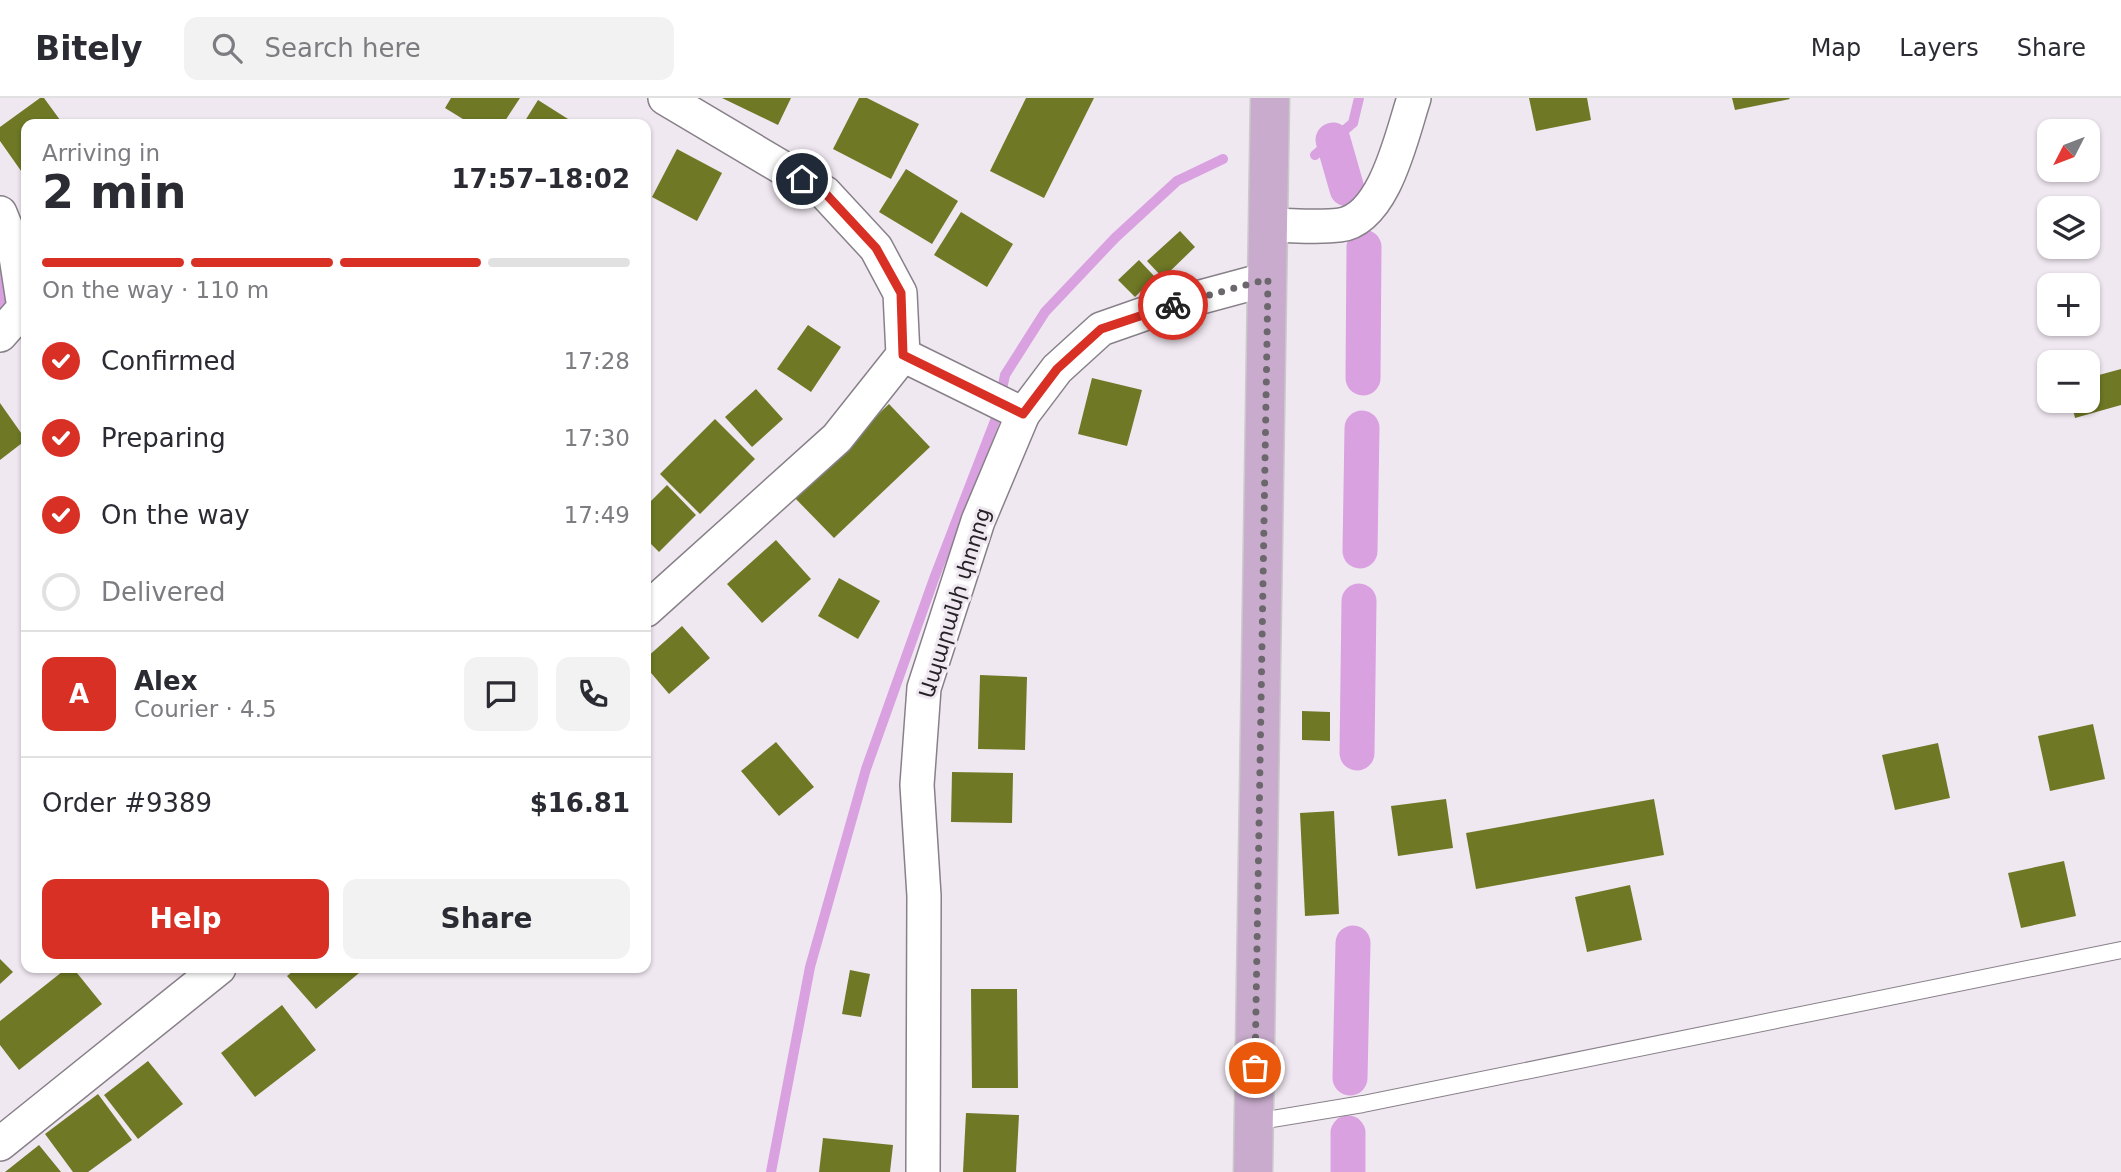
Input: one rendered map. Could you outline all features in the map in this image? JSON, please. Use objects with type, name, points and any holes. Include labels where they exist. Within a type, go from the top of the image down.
[{"type":"main road","points":[[1253,1172],[1269,98]]},
{"type":"street","points":[[651,605],[836,438],[903,355],[901,293],[876,248],[825,193],[665,98]]},
{"type":"street","points":[[1269,225],[1343,225],[1369,210],[1385,186],[1414,98]]},
{"type":"street","points":[[0,212],[15,250],[21,289]]},
{"type":"street","name":"Ապարանի փողոց","points":[[923,1172],[924,896],[917,785],[924,688],[978,521],[1023,414],[1057,369],[1101,329],[1164,307],[1268,279]]},
{"type":"street","points":[[0,335],[21,311]]},
{"type":"street","points":[[903,355],[1023,414]]},
{"type":"street","points":[[0,1144],[66,1094],[213,973]]},
{"type":"lane","points":[[1254,1122],[1376,1101],[2121,950]]},
{"type":"building","points":[[40,98],[44,98],[59,119],[21,119],[21,171],[0,141],[0,127]]},
{"type":"building","points":[[451,98],[520,98],[506,119],[463,119],[445,108]]},
{"type":"building","points":[[722,98],[791,98],[778,125]]},
{"type":"building","points":[[859,98],[867,98],[919,124],[891,179],[833,149]]},
{"type":"building","points":[[1026,98],[1094,98],[1044,198],[990,171]]},
{"type":"building","points":[[1529,98],[1587,98],[1591,120],[1536,131]]},
{"type":"building","points":[[1732,98],[1789,98],[1790,99],[1735,110]]},
{"type":"building","points":[[538,100],[568,119],[526,119]]},
{"type":"building","points":[[677,149],[722,173],[697,221],[652,197]]},
{"type":"building","points":[[906,169],[958,201],[932,244],[879,212]]},
{"type":"building","points":[[961,212],[1013,244],[987,287],[934,255]]},
{"type":"building","points":[[1180,231],[1195,247],[1163,278],[1147,261]]},
{"type":"building","points":[[1139,260],[1155,277],[1135,297],[1118,280]]},
{"type":"building","points":[[808,325],[841,347],[811,392],[777,369]]},
{"type":"building","points":[[2121,369],[2121,405],[2100,411],[2100,375]]},
{"type":"building","points":[[1092,378],[1142,390],[1127,446],[1078,434]]},
{"type":"building","points":[[756,389],[783,419],[752,447],[725,417]]},
{"type":"building","points":[[0,403],[21,433],[21,444],[0,460]]},
{"type":"building","points":[[889,404],[930,447],[834,538],[793,496]]},
{"type":"building","points":[[2074,413],[2093,413],[2075,418]]},
{"type":"building","points":[[715,419],[755,459],[700,514],[660,474]]},
{"type":"building","points":[[667,485],[696,515],[659,552],[651,544],[651,501]]},
{"type":"building","points":[[776,540],[811,579],[762,623],[727,584]]},
{"type":"building","points":[[839,578],[880,601],[858,639],[818,616]]},
{"type":"building","points":[[682,626],[710,658],[669,694],[651,673],[651,654]]},
{"type":"building","points":[[980,675],[1027,677],[1025,750],[978,749]]},
{"type":"building","points":[[1302,711],[1330,712],[1330,741],[1302,740]]},
{"type":"building","points":[[2093,724],[2105,779],[2050,791],[2038,736]]},
{"type":"building","points":[[776,742],[814,787],[779,816],[741,771]]},
{"type":"building","points":[[1938,743],[1950,798],[1895,810],[1882,755]]},
{"type":"building","points":[[952,772],[1013,773],[1012,823],[951,822]]},
{"type":"building","points":[[1446,799],[1453,848],[1398,856],[1391,806]]},
{"type":"building","points":[[1654,799],[1664,855],[1476,889],[1466,833]]},
{"type":"building","points":[[1334,811],[1339,914],[1305,916],[1300,813]]},
{"type":"building","points":[[2064,861],[2076,916],[2021,928],[2008,873]]},
{"type":"building","points":[[1630,885],[1642,940],[1587,952],[1575,897]]},
{"type":"building","points":[[0,959],[13,972],[0,984]]},
{"type":"building","points":[[850,970],[870,974],[861,1017],[842,1014]]},
{"type":"building","points":[[61,973],[77,973],[102,1004],[19,1070],[0,1045],[0,1021]]},
{"type":"building","points":[[291,973],[359,973],[316,1009],[287,976]]},
{"type":"building","points":[[971,989],[1017,989],[1018,1088],[972,1088]]},
{"type":"building","points":[[282,1005],[316,1050],[255,1097],[221,1053]]},
{"type":"building","points":[[148,1061],[183,1104],[138,1139],[104,1095]]},
{"type":"building","points":[[98,1094],[132,1140],[88,1172],[73,1172],[45,1134]]},
{"type":"building","points":[[966,1113],[1019,1115],[1016,1172],[963,1172]]},
{"type":"building","points":[[823,1138],[893,1145],[890,1172],[819,1172]]},
{"type":"building","points":[[39,1145],[61,1172],[5,1172]]},
{"type":"waterway","points":[[1315,155],[1353,123],[1359,98]]},
{"type":"waterway","points":[[1333,140],[1347,189]]},
{"type":"waterway","points":[[771,1172],[810,967],[866,769],[935,576],[996,418],[1005,375],[1045,312],[1115,238],[1177,181],[1223,159]]},
{"type":"waterway","points":[[1363,378],[1364,247]]},
{"type":"waterway","points":[[0,250],[10,279],[0,314]]},
{"type":"waterway","points":[[1360,551],[1362,428]]},
{"type":"waterway","points":[[1357,753],[1359,601]]},
{"type":"waterway","points":[[1350,1078],[1353,943]]},
{"type":"waterway","points":[[1348,1133],[1348,1172]]},
{"type":"way so far","points":[[1173,305],[1268,279],[1255,1068]]},
{"type":"route","points":[[802,179],[825,193],[876,248],[901,293],[903,355],[1023,414],[1057,369],[1101,329],[1173,305]]}]
